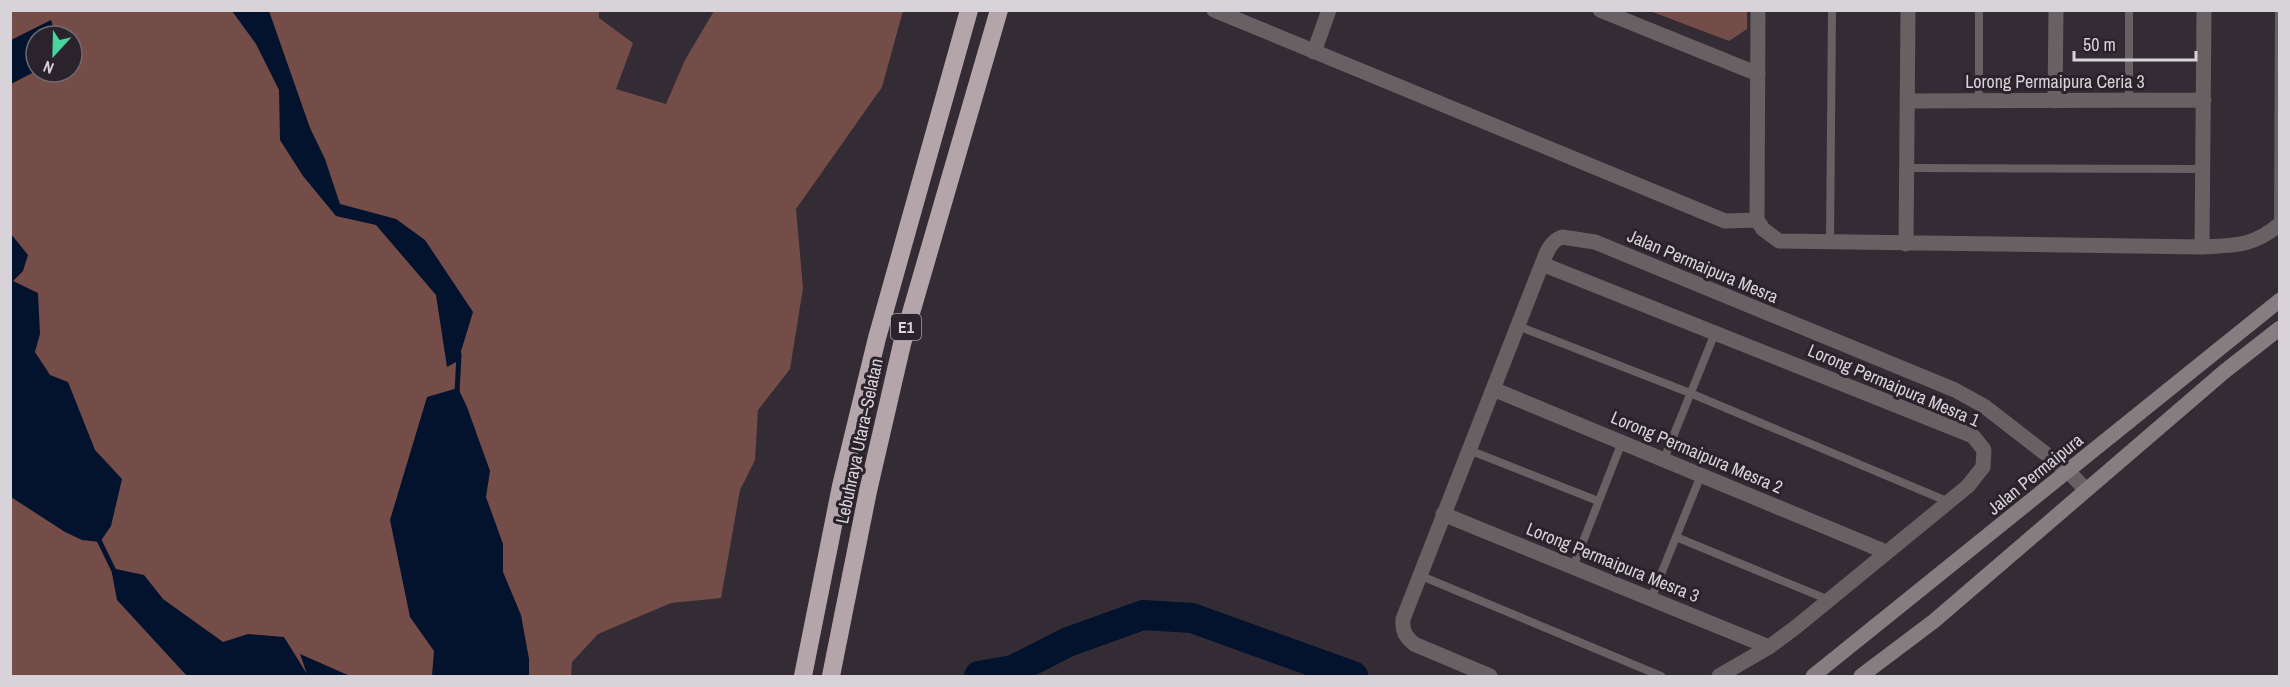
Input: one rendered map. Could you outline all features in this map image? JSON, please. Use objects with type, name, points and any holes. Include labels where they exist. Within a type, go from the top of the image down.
[{"type":"highway","name":"Lebuhraya Utara–Selatan","points":[[803,676],[841,486],[877,338],[969,10]]},
{"type":"highway","name":"Lebuhraya Utara–Selatan","points":[[831,676],[868,490],[902,344],[999,10]]},
{"type":"main road","name":"Jalan Permaipura","points":[[1813,676],[2280,300]]},
{"type":"main road","points":[[1861,676],[1934,621],[2225,371],[2280,328]]},
{"type":"street","points":[[1214,10],[1725,221],[1757,220]]},
{"type":"street","points":[[1314,52],[1329,10]]},
{"type":"street","points":[[1600,10],[1758,74]]},
{"type":"street","points":[[1758,10],[1757,220],[1763,230],[1779,241],[2202,247],[2245,244],[2265,236],[2279,225]]},
{"type":"street","points":[[1906,244],[1908,10]]},
{"type":"street","points":[[2055,101],[2056,10]]},
{"type":"street","points":[[2202,247],[2204,10]]},
{"type":"street","name":"Lorong Permaipura Ceria 3","points":[[1907,101],[2204,100]]},
{"type":"street","name":"Jalan Permaipura Mesra","points":[[1490,676],[1414,644],[1406,637],[1402,628],[1403,619],[1542,264],[1548,250],[1557,239],[1562,237],[1595,242],[1955,390],[1984,406],[2069,472],[2086,490]]},
{"type":"street","name":"Lorong Permaipura Mesra 1","points":[[1542,264],[1973,436],[1984,450],[1983,467],[1968,486],[1769,647],[1719,676]]},
{"type":"street","name":"Lorong Permaipura Mesra 2","points":[[1493,389],[1886,552]]},
{"type":"street","name":"Lorong Permaipura Mesra 3","points":[[1443,514],[1769,647]]},
{"type":"lane","points":[[1830,243],[1832,10]]},
{"type":"lane","points":[[1979,10],[1979,101]]},
{"type":"lane","points":[[2128,100],[2129,10]]},
{"type":"lane","points":[[2279,10],[2279,225]]},
{"type":"lane","points":[[1907,168],[2203,169]]},
{"type":"lane","points":[[1518,326],[1690,393],[1949,502]]},
{"type":"lane","points":[[1664,459],[1715,333]]},
{"type":"lane","points":[[1573,567],[1622,442]]},
{"type":"lane","points":[[1468,450],[1598,501]]},
{"type":"lane","points":[[1651,599],[1701,475]]},
{"type":"lane","points":[[1676,537],[1829,600]]},
{"type":"lane","points":[[1419,575],[1661,676]]},
{"type":"shaded area","points":[[10,11],[599,11],[599,18],[633,43],[616,89],[666,104],[685,60],[714,11],[903,11],[882,87],[796,209],[803,288],[790,369],[758,410],[755,460],[740,490],[721,598],[671,603],[598,634],[572,662],[571,676],[11,676]]},
{"type":"shaded area","points":[[1650,11],[1747,11],[1747,29],[1729,41]]},
{"type":"water","points":[[232,11],[269,11],[310,128],[325,159],[340,204],[396,219],[425,240],[473,312],[458,361],[447,367],[436,295],[376,225],[336,216],[303,176],[280,140],[279,90],[256,44]]},
{"type":"water","points":[[24,34],[24,77],[11,84],[11,40]]},
{"type":"water","points":[[11,234],[28,255],[23,271],[13,281],[38,293],[40,334],[35,352],[50,375],[68,382],[95,450],[122,479],[111,526],[100,542],[82,540],[65,532],[11,497]]},
{"type":"water","points":[[458,388],[490,471],[486,497],[503,544],[503,572],[521,615],[529,659],[529,676],[432,676],[434,651],[410,617],[390,520],[427,397]]},
{"type":"water","points":[[111,568],[144,575],[163,599],[223,642],[248,634],[284,637],[307,674],[300,654],[350,676],[187,676],[117,600]]},
{"type":"waterway","points":[[457,393],[459,354]]},
{"type":"waterway","points":[[97,536],[115,573]]},
{"type":"waterway","points":[[979,676],[1013,670],[1068,642],[1143,615],[1192,618],[1353,676]]}]
